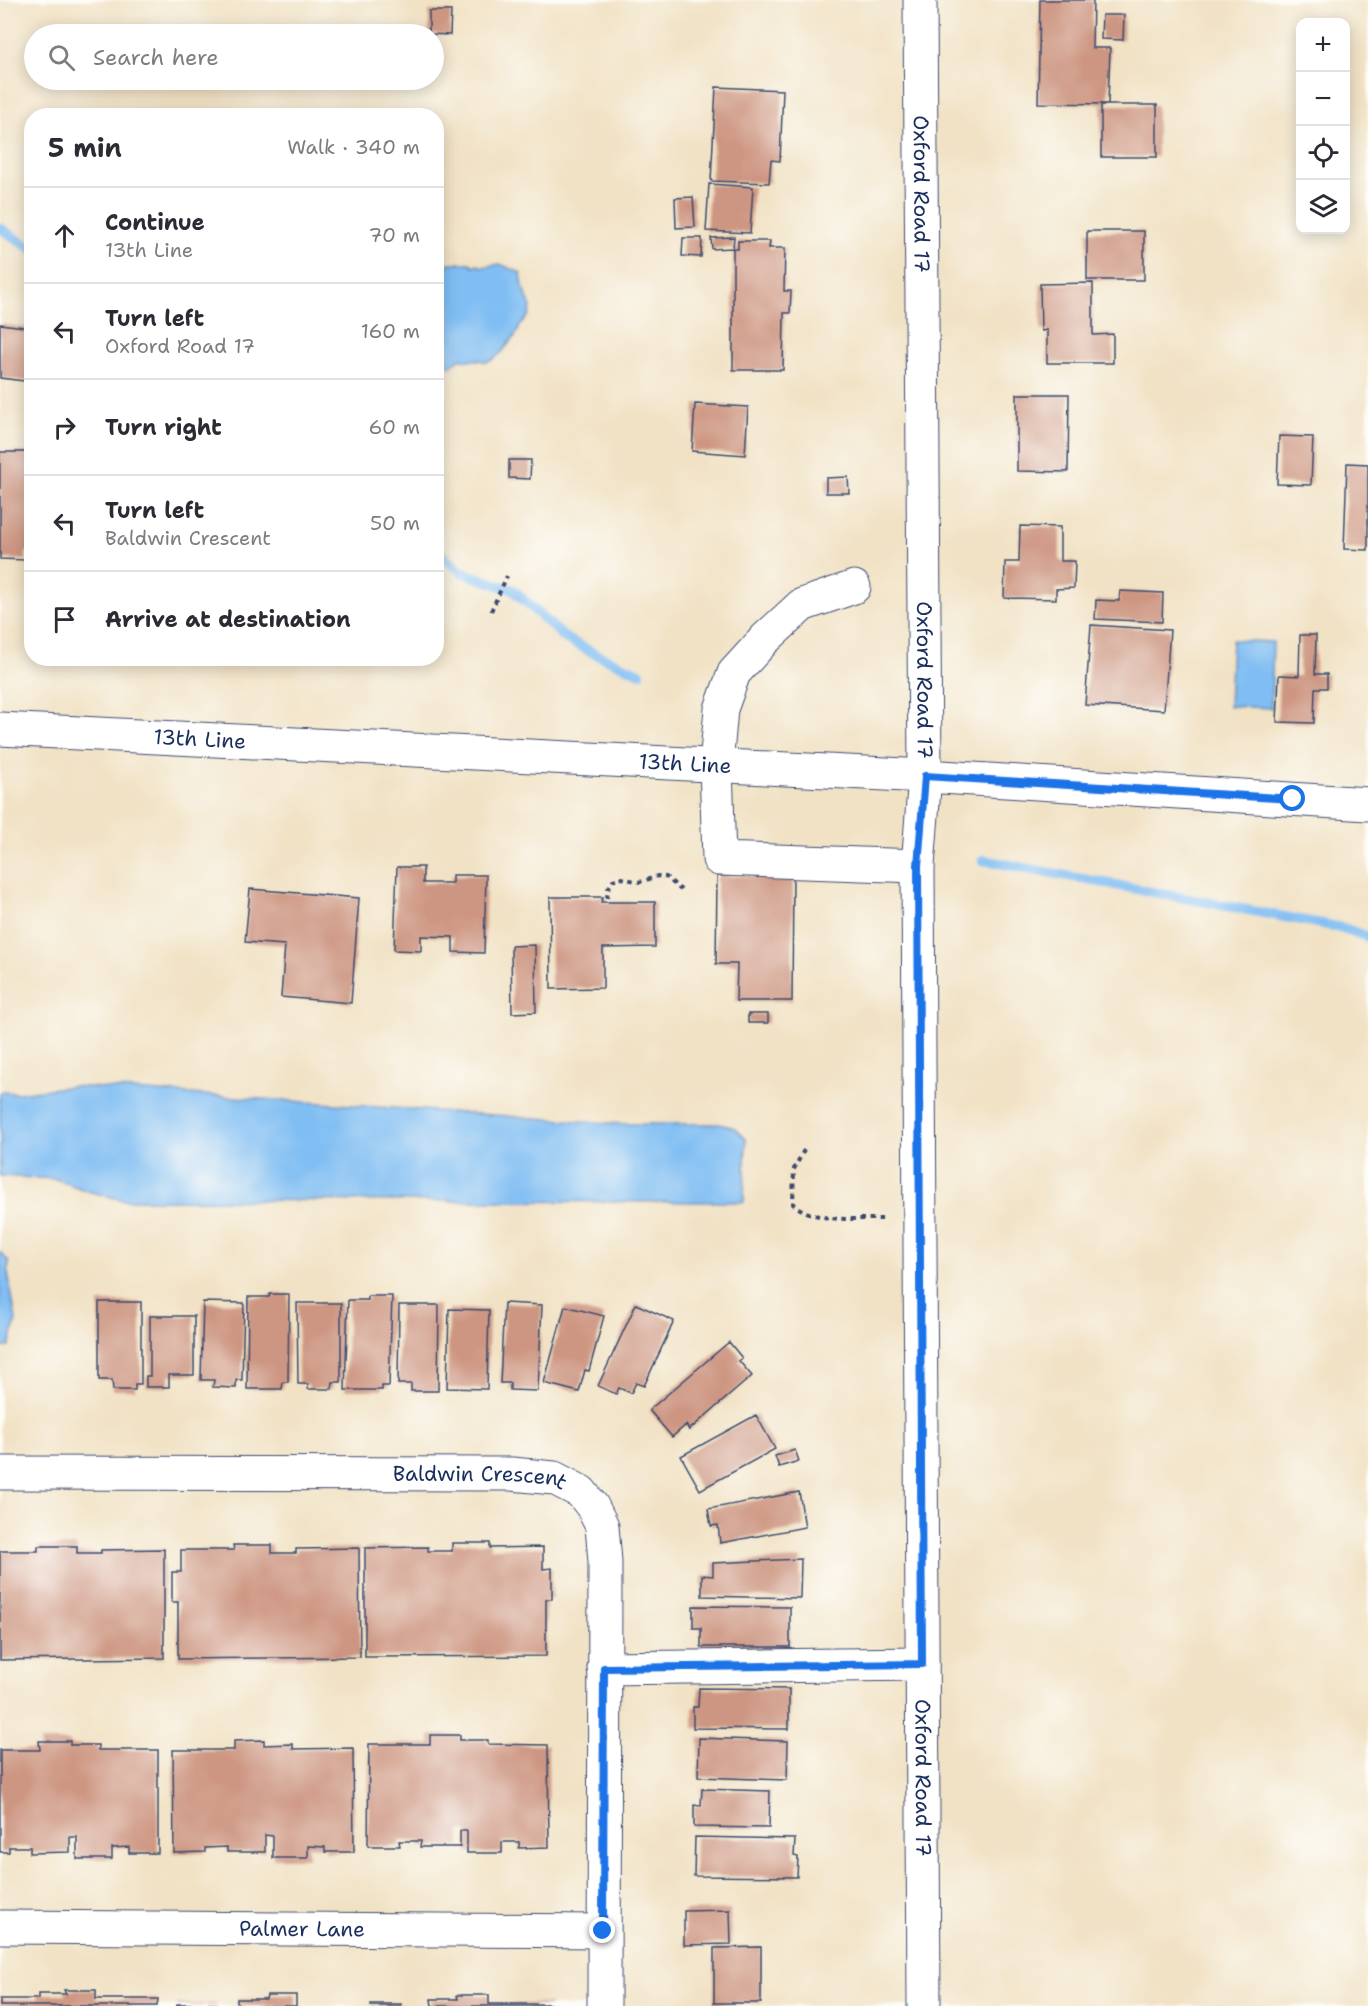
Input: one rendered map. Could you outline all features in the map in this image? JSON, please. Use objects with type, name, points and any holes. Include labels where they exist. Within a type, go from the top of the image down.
[{"type":"main road","name":"Oxford Road 17","points":[[920,0],[925,776],[918,866],[924,2006]]},
{"type":"main road","points":[[855,587],[802,605],[765,639],[734,673],[721,709],[716,765],[719,859],[918,866]]},
{"type":"main road","name":"13th Line","points":[[0,729],[925,776],[1368,804]]},
{"type":"main road","name":"Baldwin Crescent","points":[[0,1473],[515,1474],[554,1478],[581,1492],[592,1506],[602,1526],[605,1562],[604,2006]]},
{"type":"main road","points":[[604,1668],[922,1664]]},
{"type":"main road","name":"Palmer Lane","points":[[0,1927],[603,1931]]},
{"type":"path","points":[[491,611],[507,576]]},
{"type":"path","points":[[607,898],[613,880],[622,878],[640,882],[658,876],[666,877],[681,890]]},
{"type":"path","points":[[804,1150],[794,1169],[793,1204],[802,1212],[823,1218],[919,1220]]},
{"type":"water","points":[[449,263],[470,263],[482,267],[500,264],[521,273],[523,287],[531,307],[529,315],[502,352],[492,360],[486,362],[461,358],[451,366],[444,364],[444,273]]},
{"type":"water","points":[[1232,640],[1273,642],[1271,708],[1229,706]]},
{"type":"water","points":[[73,1086],[623,1124],[719,1124],[735,1128],[746,1139],[744,1202],[123,1200],[87,1191],[56,1179],[0,1176],[0,1092],[18,1093]]},
{"type":"water","points":[[0,1252],[9,1262],[8,1273],[16,1320],[9,1347],[0,1347]]},
{"type":"building","points":[[1040,0],[1093,0],[1092,48],[1110,48],[1108,104],[1038,103]]},
{"type":"building","points":[[429,11],[451,11],[450,35],[444,35],[444,24],[429,24]]},
{"type":"building","points":[[1102,15],[1124,15],[1123,40],[1101,39]]},
{"type":"building","points":[[716,87],[783,90],[780,161],[771,160],[769,183],[711,181]]},
{"type":"building","points":[[1101,105],[1157,105],[1157,157],[1101,157]]},
{"type":"building","points":[[709,184],[753,187],[750,233],[706,231]]},
{"type":"building","points":[[693,197],[695,227],[676,228],[675,198]]},
{"type":"building","points":[[1087,231],[1144,231],[1144,280],[1087,280]]},
{"type":"building","points":[[734,237],[733,248],[712,249],[711,238]]},
{"type":"building","points":[[683,238],[702,238],[701,257],[682,256]]},
{"type":"building","points":[[738,241],[770,241],[769,248],[785,248],[784,291],[791,291],[790,313],[784,313],[783,370],[733,370],[733,248],[738,249]]},
{"type":"building","points":[[1093,283],[1093,335],[1113,334],[1113,363],[1047,363],[1047,330],[1041,331],[1040,284]]},
{"type":"building","points":[[0,324],[24,327],[24,381],[0,378]]},
{"type":"building","points":[[1017,394],[1069,394],[1068,472],[1017,471]]},
{"type":"building","points":[[695,404],[748,407],[745,455],[692,451]]},
{"type":"building","points":[[1279,436],[1313,437],[1311,485],[1277,484]]},
{"type":"building","points":[[0,452],[24,452],[24,560],[0,559]]},
{"type":"building","points":[[509,460],[531,460],[530,479],[509,478]]},
{"type":"building","points":[[1347,463],[1368,464],[1368,550],[1344,549]]},
{"type":"building","points":[[848,477],[849,493],[826,493],[826,478]]},
{"type":"building","points":[[1020,526],[1060,527],[1060,561],[1075,561],[1074,588],[1056,589],[1056,599],[1004,598],[1005,562],[1019,562]]},
{"type":"building","points":[[1120,591],[1163,593],[1162,622],[1095,619],[1096,600],[1119,601]]},
{"type":"building","points":[[1091,625],[1170,630],[1164,710],[1085,705]]},
{"type":"building","points":[[1300,635],[1316,635],[1315,674],[1327,674],[1327,688],[1315,688],[1314,723],[1277,722],[1279,675],[1299,676]]},
{"type":"building","points":[[397,867],[423,867],[423,883],[452,883],[452,875],[486,875],[484,953],[453,952],[453,937],[421,936],[421,951],[394,950]]},
{"type":"building","points":[[717,876],[793,876],[792,1001],[736,1001],[737,964],[716,964]]},
{"type":"building","points":[[250,889],[359,898],[351,1003],[281,997],[285,945],[245,942]]},
{"type":"building","points":[[550,897],[603,897],[601,902],[655,902],[655,947],[603,948],[603,988],[551,989]]},
{"type":"building","points":[[535,945],[536,1012],[512,1013],[511,946]]},
{"type":"building","points":[[748,1014],[768,1014],[768,1023],[748,1023]]},
{"type":"building","points":[[270,1294],[289,1294],[288,1382],[283,1382],[282,1389],[247,1389],[248,1297],[269,1297]]},
{"type":"building","points":[[368,1296],[392,1296],[389,1386],[382,1386],[382,1390],[345,1390],[348,1300],[368,1300]]},
{"type":"building","points":[[99,1302],[141,1302],[141,1384],[135,1384],[135,1390],[113,1390],[112,1380],[99,1380]]},
{"type":"building","points":[[203,1302],[244,1303],[242,1380],[236,1380],[236,1388],[213,1387],[214,1380],[201,1380]]},
{"type":"building","points":[[297,1303],[341,1303],[341,1382],[333,1382],[332,1389],[308,1389],[308,1384],[298,1384]]},
{"type":"building","points":[[504,1303],[542,1305],[538,1391],[510,1390],[510,1383],[500,1383]]},
{"type":"building","points":[[636,1304],[674,1321],[644,1386],[636,1383],[631,1393],[619,1388],[616,1394],[598,1386]]},
{"type":"building","points":[[399,1305],[439,1305],[438,1391],[411,1391],[411,1384],[398,1384]]},
{"type":"building","points":[[565,1306],[604,1316],[589,1371],[585,1370],[579,1392],[544,1383]]},
{"type":"building","points":[[449,1309],[489,1310],[487,1389],[447,1388]]},
{"type":"building","points":[[150,1316],[194,1316],[194,1375],[169,1375],[169,1387],[146,1387],[146,1376],[150,1376]]},
{"type":"building","points":[[729,1342],[742,1358],[739,1361],[752,1376],[689,1430],[686,1425],[672,1437],[649,1410]]},
{"type":"building","points":[[756,1415],[775,1449],[700,1490],[681,1456]]},
{"type":"building","points":[[795,1450],[799,1461],[779,1467],[775,1456]]},
{"type":"building","points":[[799,1492],[805,1527],[720,1543],[718,1525],[711,1526],[708,1509]]},
{"type":"building","points":[[452,1543],[490,1543],[490,1548],[543,1547],[543,1569],[552,1568],[552,1599],[546,1599],[546,1656],[365,1657],[365,1548],[428,1547],[428,1551],[452,1551]]},
{"type":"building","points":[[233,1545],[272,1545],[272,1553],[296,1553],[296,1549],[359,1548],[360,1657],[178,1659],[178,1602],[172,1602],[172,1572],[181,1572],[181,1550],[234,1550]]},
{"type":"building","points":[[38,1546],[77,1546],[77,1553],[101,1553],[101,1550],[164,1549],[164,1658],[0,1660],[0,1551],[38,1551]]},
{"type":"building","points":[[801,1559],[800,1598],[702,1596],[702,1575],[713,1576],[713,1563]]},
{"type":"building","points":[[693,1606],[790,1607],[790,1647],[701,1647],[701,1628],[693,1628]]},
{"type":"building","points":[[699,1688],[789,1689],[789,1729],[693,1728],[693,1707],[698,1707]]},
{"type":"building","points":[[430,1735],[460,1735],[460,1740],[488,1740],[488,1744],[548,1745],[549,1847],[519,1848],[519,1842],[502,1842],[502,1853],[467,1853],[467,1831],[460,1831],[460,1847],[420,1847],[421,1841],[399,1841],[400,1846],[368,1846],[369,1744],[430,1744]]},
{"type":"building","points":[[699,1738],[788,1741],[787,1780],[698,1777]]},
{"type":"building","points":[[264,1740],[264,1745],[293,1744],[293,1749],[353,1748],[354,1852],[325,1852],[325,1847],[308,1846],[308,1858],[273,1858],[273,1836],[265,1835],[265,1852],[227,1852],[227,1847],[205,1848],[205,1852],[174,1853],[173,1750],[234,1750],[234,1741]]},
{"type":"building","points":[[39,1741],[70,1741],[70,1745],[98,1745],[98,1750],[158,1750],[158,1853],[129,1853],[129,1847],[112,1848],[112,1859],[77,1859],[77,1837],[70,1837],[70,1852],[30,1853],[30,1847],[9,1847],[9,1852],[0,1852],[0,1750],[40,1750]]},
{"type":"building","points":[[702,1789],[770,1791],[769,1828],[694,1827],[694,1805],[701,1806]]},
{"type":"building","points":[[695,1837],[795,1839],[794,1856],[798,1857],[797,1877],[694,1876]]},
{"type":"building","points":[[730,1910],[731,1944],[684,1945],[684,1911]]},
{"type":"building","points":[[761,1947],[761,2003],[714,2003],[714,1948]]},
{"type":"building","points":[[64,1990],[96,1990],[96,1999],[158,1999],[157,2006],[0,2006],[0,1999],[38,1999],[38,1994],[66,1994]]},
{"type":"building","points":[[267,1995],[296,1995],[296,2006],[237,2006],[237,1999],[266,1999]]},
{"type":"building","points":[[457,1995],[489,1995],[489,2004],[503,2004],[503,2006],[432,2006],[431,1999],[458,1999]]},
{"type":"building","points":[[177,2004],[217,2004],[217,2006],[177,2006]]},
{"type":"building","points":[[371,2004],[401,2004],[401,2006],[371,2006]]},
{"type":"building","points":[[505,2004],[550,2004],[550,2006],[505,2006]]},
{"type":"waterway","points":[[0,228],[24,244]]},
{"type":"waterway","points":[[444,557],[461,572],[513,590],[565,638],[595,654],[640,673]]},
{"type":"waterway","points":[[983,860],[1343,928],[1368,937]]},
{"type":"route","points":[[603,1931],[604,1668],[922,1664],[918,866],[925,776],[1293,799]]}]
